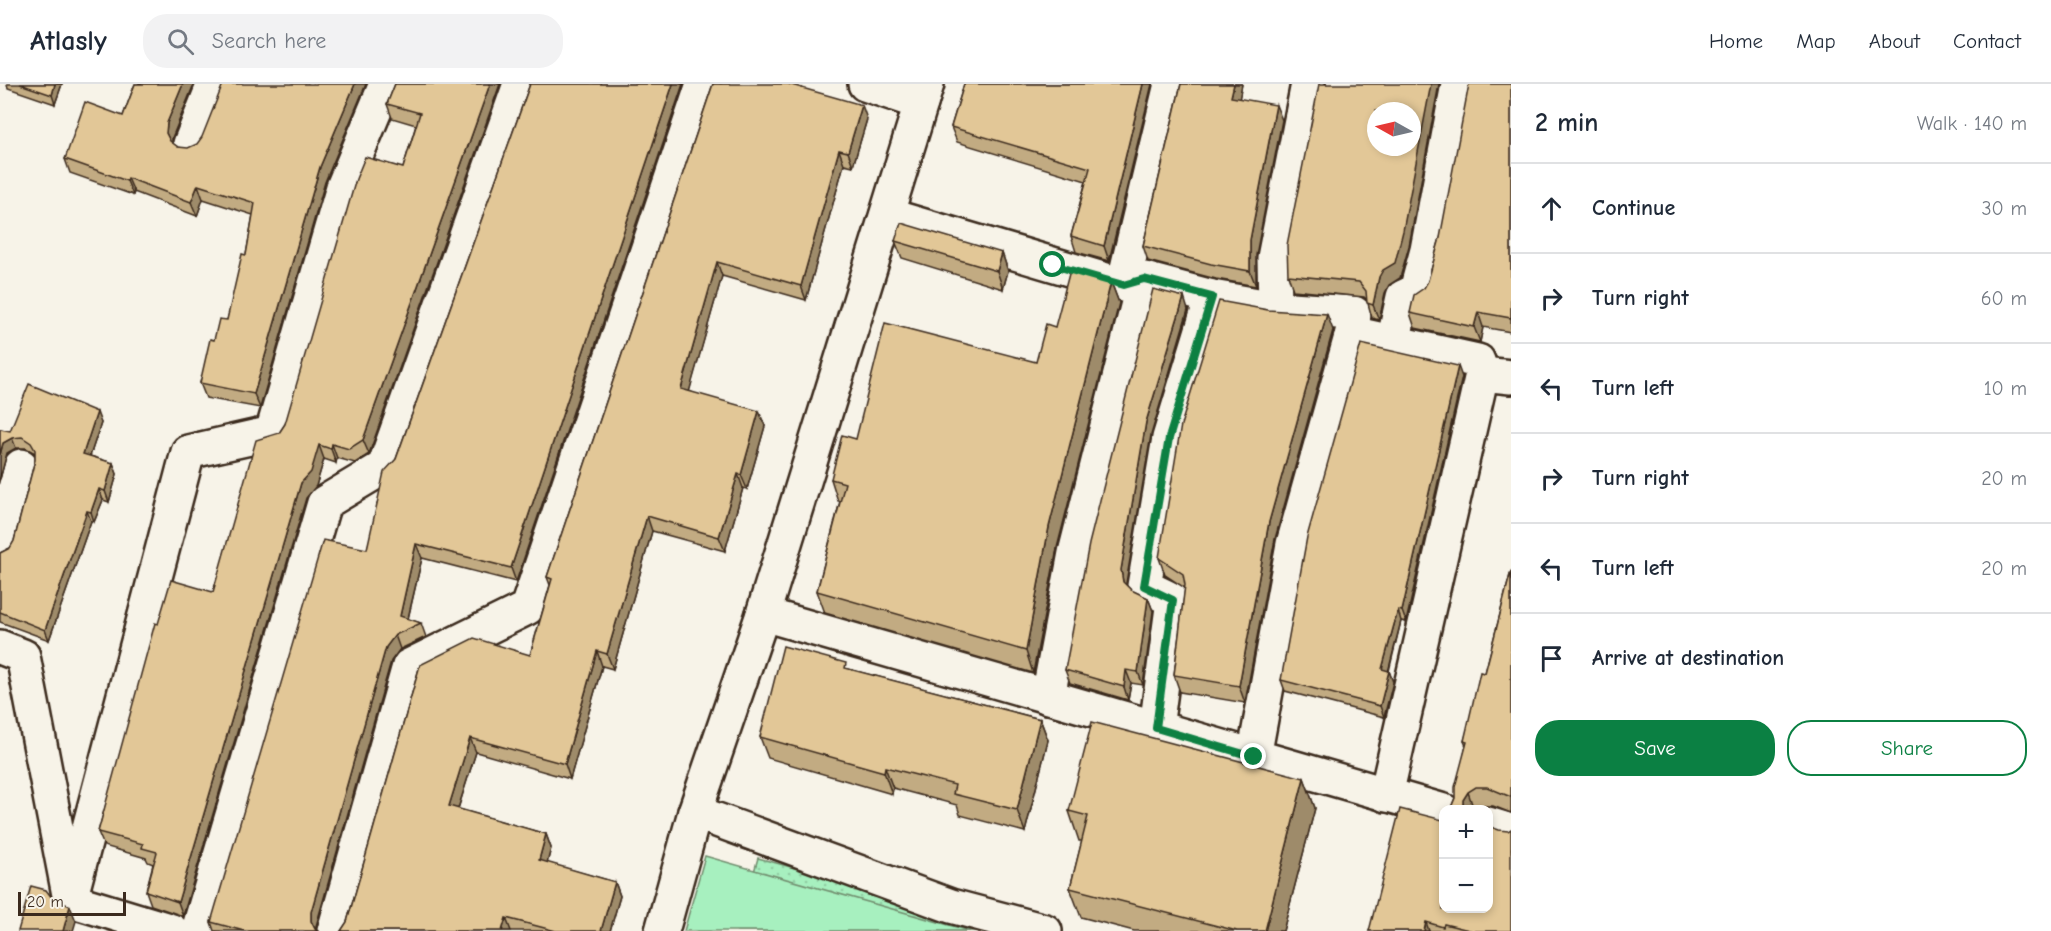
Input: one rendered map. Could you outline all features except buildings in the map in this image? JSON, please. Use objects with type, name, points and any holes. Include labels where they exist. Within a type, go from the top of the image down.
[{"type":"street","points":[[190,144],[214,84]]},
{"type":"street","points":[[70,900],[188,452],[272,433],[343,187],[386,84]]},
{"type":"street","points":[[198,931],[324,503],[384,467],[520,84]]},
{"type":"street","points":[[334,931],[409,666],[527,608],[703,84]]},
{"type":"street","points":[[662,931],[695,812],[763,614],[924,94],[865,84]]},
{"type":"street","points":[[1048,697],[1075,553],[1134,282],[1171,84]]},
{"type":"street","points":[[1275,308],[1274,258],[1308,84]]},
{"type":"street","points":[[1393,343],[1404,297],[1416,291],[1427,250],[1458,84]]},
{"type":"street","points":[[886,215],[1134,282],[1275,308],[1354,313],[1352,333],[1293,544],[1254,757]]},
{"type":"street","points":[[1156,728],[1173,600],[1144,586],[1169,438],[1212,297]]},
{"type":"street","points":[[1352,333],[1478,361],[1496,375],[1386,795]]},
{"type":"street","points":[[0,546],[21,466]]},
{"type":"street","points":[[763,614],[1439,810]]},
{"type":"street","points":[[0,647],[23,656],[70,900]]},
{"type":"street","points":[[695,812],[951,906],[1045,931]]},
{"type":"street","points":[[1493,826],[1511,831]]},
{"type":"street","points":[[70,900],[172,931]]},
{"type":"green space","points":[[705,856],[970,931],[684,931]]},
{"type":"green space","points":[[758,858],[1025,931],[737,931]]},
{"type":"route","points":[[1053,265],[1123,285],[1144,279],[1212,297],[1169,438],[1144,586],[1173,600],[1156,728],[1254,757]]}]
